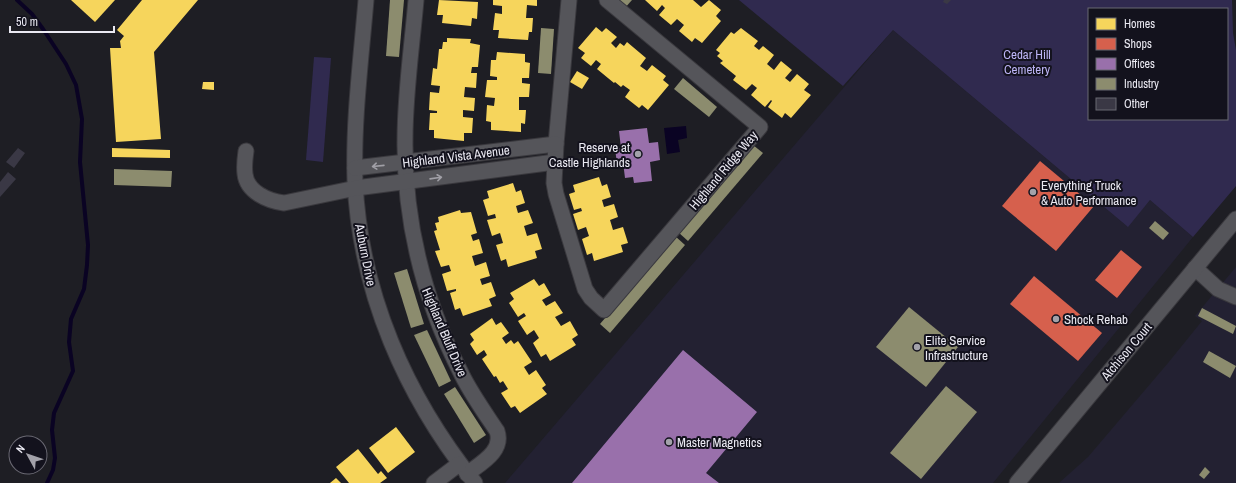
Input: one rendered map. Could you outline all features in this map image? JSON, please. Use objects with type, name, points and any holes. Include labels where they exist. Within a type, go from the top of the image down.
[{"type":"street","name":"Auburn Drive","points":[[366,0],[355,168],[356,188],[368,270],[379,310],[391,345],[407,381],[420,404],[467,473]]},
{"type":"street","name":"Highland Bluff Drive","points":[[416,0],[405,137],[405,163],[407,202],[418,260],[433,310],[462,376],[498,431],[500,439],[498,446],[492,453],[467,473]]},
{"type":"street","points":[[555,162],[569,0]]},
{"type":"street","name":"Highland Ridge Way","points":[[555,162],[556,194],[585,289],[591,298],[604,310],[760,127],[607,0]]},
{"type":"street","name":"Highland Vista Avenue","points":[[355,168],[556,144]]},
{"type":"street","name":"Highland Vista Avenue","points":[[246,151],[245,174],[248,183],[260,195],[274,202],[284,203],[356,188],[555,162]]},
{"type":"street","name":"Atchison Court","points":[[1017,483],[1236,219]]},
{"type":"street","points":[[1195,268],[1218,289],[1236,296]]},
{"type":"street","points":[[434,483],[467,473]]},
{"type":"shaded area","points":[[893,30],[1127,226],[1150,200],[1193,237],[993,483],[505,483]]},
{"type":"shaded area","points":[[686,126],[687,138],[678,140],[680,152],[667,154],[664,128]]},
{"type":"shaded area","points":[[1236,267],[1236,483],[1059,483],[1088,457],[1168,363],[1202,321],[1195,316]]},
{"type":"green space","name":"Cedar Hill Cemetery","points":[[739,0],[1232,0],[1233,33],[1236,50],[1236,186],[1193,237],[1150,200],[1128,227],[893,30],[843,86]]},
{"type":"green space","points":[[314,57],[331,58],[323,162],[306,160]]},
{"type":"building: Homes","points":[[71,0],[115,0],[95,22]]},
{"type":"building: Homes","points":[[142,0],[198,0],[154,52],[161,139],[116,142],[110,48],[121,48],[120,41],[124,36],[117,30]]},
{"type":"building: Homes","points":[[439,0],[478,2],[477,19],[472,18],[471,26],[442,23],[443,15],[437,15]]},
{"type":"building: Homes","points":[[493,0],[537,0],[537,6],[527,5],[526,18],[533,18],[532,32],[529,32],[528,40],[498,38],[499,30],[493,30],[495,13],[502,14],[502,6],[493,5]]},
{"type":"building: Homes","points":[[645,0],[693,0],[701,7],[709,0],[721,10],[716,16],[721,21],[702,43],[695,38],[692,42],[679,31],[684,25],[677,19],[671,25],[659,15],[665,8],[662,5],[657,11]]},
{"type":"building: Homes","points":[[596,27],[602,32],[606,28],[617,37],[611,43],[616,48],[620,43],[624,46],[627,42],[646,58],[640,66],[647,71],[652,65],[666,76],[663,80],[669,85],[648,110],[642,105],[639,108],[625,97],[630,90],[623,85],[621,87],[615,82],[614,83],[597,69],[601,64],[596,60],[591,66],[581,58],[585,53],[578,48]]},
{"type":"building: Homes","points":[[741,28],[758,41],[754,46],[759,50],[763,46],[774,55],[767,64],[774,70],[781,61],[792,70],[785,78],[790,82],[797,74],[809,84],[804,90],[811,95],[791,118],[785,113],[782,118],[768,107],[772,101],[771,100],[765,107],[751,95],[757,88],[752,84],[746,90],[733,80],[736,76],[720,63],[723,61],[717,56],[720,53],[716,50],[731,32],[734,34]]},
{"type":"building: Homes","points":[[447,38],[471,39],[470,43],[480,45],[478,67],[472,67],[471,73],[477,73],[476,88],[465,87],[464,97],[475,98],[474,111],[463,110],[463,117],[473,118],[472,133],[464,133],[464,141],[434,138],[434,130],[429,130],[430,113],[437,113],[437,111],[429,110],[430,92],[439,93],[440,86],[431,85],[433,68],[437,69],[439,49],[442,49],[443,42],[447,42]]},
{"type":"building: Homes","points":[[497,52],[525,54],[525,62],[530,63],[529,78],[522,78],[522,83],[530,84],[529,97],[519,97],[519,110],[526,110],[525,124],[521,123],[521,132],[491,130],[491,122],[486,121],[487,105],[494,106],[495,98],[485,97],[487,80],[497,80],[497,77],[490,76],[491,60],[496,60]]},
{"type":"building: Homes","points":[[577,71],[589,78],[582,89],[570,82]]},
{"type":"building: Homes","points":[[203,82],[214,82],[214,90],[202,89]]},
{"type":"building: Homes","points":[[112,148],[170,150],[170,158],[112,157]]},
{"type":"building: Homes","points":[[599,177],[602,186],[607,184],[611,197],[602,200],[604,207],[614,204],[618,217],[610,220],[613,230],[623,227],[628,243],[621,245],[623,252],[594,261],[592,253],[587,255],[582,239],[589,236],[586,227],[578,230],[573,214],[582,211],[581,208],[574,210],[569,194],[575,192],[573,185]]},
{"type":"building: Homes","points":[[513,183],[516,192],[521,190],[525,203],[516,206],[518,213],[528,210],[533,223],[524,226],[527,236],[537,233],[542,249],[535,251],[537,258],[508,267],[506,259],[501,261],[496,245],[503,243],[500,233],[492,236],[487,220],[496,218],[495,214],[488,216],[483,200],[489,198],[487,191]]},
{"type":"building: Homes","points":[[460,210],[461,213],[471,212],[477,233],[471,235],[473,241],[479,239],[483,253],[472,256],[475,266],[486,262],[490,276],[480,279],[482,285],[491,282],[496,296],[489,299],[492,306],[463,316],[460,308],[455,310],[450,293],[456,291],[456,289],[447,291],[442,274],[451,271],[449,265],[441,267],[435,251],[440,250],[434,231],[437,230],[435,223],[439,222],[438,217]]},
{"type":"building: Homes","points":[[534,279],[539,286],[544,283],[551,295],[542,300],[546,306],[555,301],[563,313],[555,317],[561,326],[570,321],[578,335],[572,339],[576,345],[550,361],[546,354],[541,357],[533,343],[539,338],[534,330],[527,335],[518,321],[526,316],[524,313],[518,317],[509,303],[514,299],[510,293]]},
{"type":"building: Homes","points":[[492,318],[496,325],[501,322],[509,333],[502,338],[506,344],[511,340],[514,344],[518,341],[532,362],[524,367],[529,375],[536,370],[546,385],[542,388],[547,394],[520,413],[515,406],[511,408],[501,393],[508,389],[503,381],[500,383],[496,376],[494,377],[482,359],[487,355],[484,350],[477,355],[470,344],[474,340],[470,334]]},
{"type":"building: Homes","points":[[396,427],[415,452],[388,473],[369,448]]},
{"type":"building: Homes","points":[[358,449],[378,474],[381,471],[387,478],[380,483],[349,483],[336,467]]},
{"type":"building: Homes","points":[[336,478],[341,483],[330,483]]},
{"type":"building: Shops","points":[[1040,161],[1094,206],[1056,251],[1002,206]]},
{"type":"building: Shops","points":[[1121,250],[1142,267],[1117,298],[1095,280]]},
{"type":"building: Shops","name":"Shock Rehab","points":[[1034,276],[1102,333],[1078,361],[1010,304]]},
{"type":"building: Offices","name":"Reserve at Castle Highlands","points":[[647,128],[649,143],[658,142],[660,160],[650,162],[652,181],[634,183],[633,177],[625,178],[623,162],[617,163],[615,149],[621,148],[619,131]]},
{"type":"building: Offices","name":"Master Magnetics","points":[[683,350],[757,412],[706,473],[719,483],[572,483]]},
{"type":"building: Industry","points":[[390,0],[404,0],[399,57],[386,56]]},
{"type":"building: Industry","points":[[613,0],[632,0],[624,9]]},
{"type":"building: Industry","points":[[541,28],[554,29],[551,74],[538,73]]},
{"type":"building: Industry","points":[[683,78],[717,107],[709,117],[674,89]]},
{"type":"building: Industry","points":[[753,145],[763,153],[688,241],[678,232]]},
{"type":"building: Industry","points":[[114,169],[172,171],[171,187],[114,185]]},
{"type":"building: Industry","points":[[1155,221],[1169,233],[1163,240],[1149,228]]},
{"type":"building: Industry","points":[[675,236],[685,245],[610,333],[600,324]]},
{"type":"building: Industry","points":[[407,269],[424,324],[411,328],[394,273]]},
{"type":"building: Industry","name":"Elite Service Infrastructure","points":[[909,307],[958,347],[926,387],[876,347]]},
{"type":"building: Industry","points":[[1202,308],[1236,326],[1233,334],[1198,316]]},
{"type":"building: Industry","points":[[427,330],[451,381],[439,387],[414,335]]},
{"type":"building: Industry","points":[[1209,351],[1236,366],[1230,378],[1203,362]]},
{"type":"building: Industry","points":[[946,386],[977,412],[921,479],[890,453]]},
{"type":"building: Industry","points":[[455,387],[486,435],[474,443],[444,394]]},
{"type":"building: Industry","points":[[1205,467],[1210,472],[1204,479],[1199,475]]},
{"type":"building: Other","points":[[944,0],[951,0],[947,4],[943,2]]},
{"type":"building: Other","points":[[18,148],[25,153],[14,168],[6,162]]},
{"type":"building: Other","points":[[8,172],[16,179],[0,197],[0,182]]},
{"type":"waterway","points":[[17,0],[32,14],[66,64],[76,85],[82,119],[80,162],[88,245],[87,265],[84,289],[71,319],[69,342],[73,371],[54,413],[52,430],[55,458],[53,470],[47,483]]},
{"type":"place","name":"Reserve at Castle Highlands","points":[[638,154]]},
{"type":"place","name":"Everything Truck & Auto Performance","points":[[1033,192]]},
{"type":"place","name":"Shock Rehab","points":[[1056,319]]},
{"type":"place","name":"Elite Service Infrastructure","points":[[917,347]]},
{"type":"place","name":"Master Magnetics","points":[[669,442]]}]
